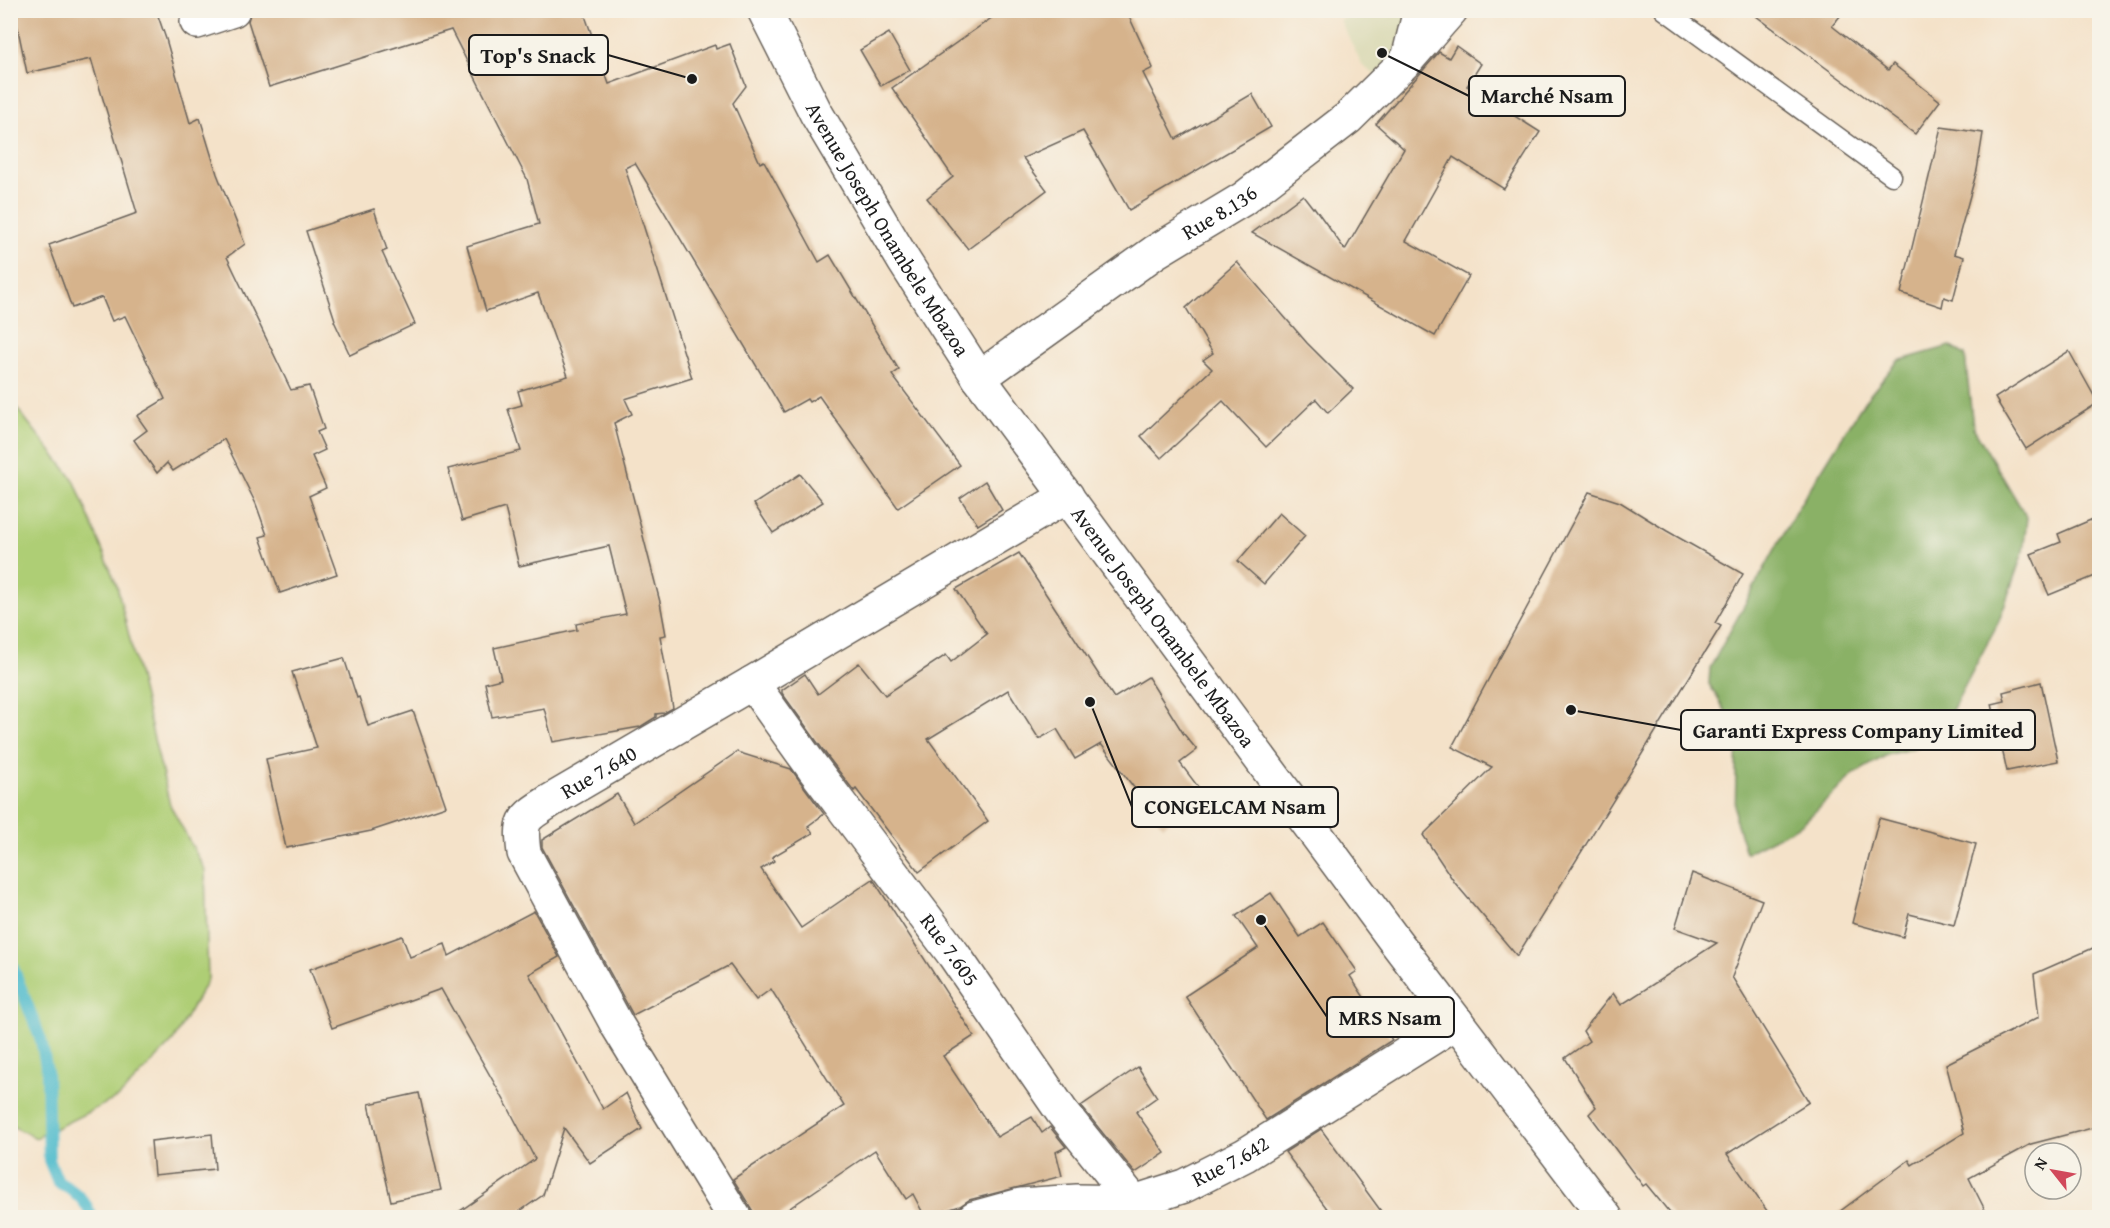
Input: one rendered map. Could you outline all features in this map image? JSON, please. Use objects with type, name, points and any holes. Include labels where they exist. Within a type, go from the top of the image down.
[{"type":"street","points":[[197,22],[233,10]]},
{"type":"street","name":"Avenue Joseph Onambele Mbazoa","points":[[764,10],[816,113],[904,261],[979,378],[1385,928],[1606,1218]]},
{"type":"street","points":[[1408,59],[1420,10]]},
{"type":"street","name":"Rue 8.136","points":[[979,378],[1155,252],[1243,199],[1348,118],[1408,59],[1451,10]]},
{"type":"street","name":"Rue 7.640","points":[[735,1218],[617,1025],[524,853],[521,829],[527,816],[550,801],[1067,496]]},
{"type":"street","name":"Rue 7.605","points":[[752,683],[954,955],[1062,1112],[1137,1210]]},
{"type":"street","name":"Rue 7.642","points":[[974,1218],[1021,1205],[1077,1201],[1137,1210],[1245,1155],[1457,1022]]},
{"type":"lane","points":[[1664,10],[1892,176]]},
{"type":"shaded area","points":[[1359,11],[1441,11],[1382,80],[1362,65],[1340,20]]},
{"type":"green space","points":[[1950,346],[1965,355],[1973,427],[2027,518],[2023,552],[1999,621],[1940,733],[1925,745],[1887,755],[1854,774],[1802,824],[1746,853],[1735,818],[1737,730],[1709,684],[1710,668],[1797,509],[1864,402],[1898,361]]},
{"type":"green space","points":[[11,401],[74,480],[117,586],[170,805],[205,870],[208,979],[173,1041],[119,1097],[36,1138],[10,1125]]},
{"type":"building","points":[[14,10],[156,10],[190,123],[200,118],[217,174],[245,244],[227,257],[291,390],[309,386],[324,429],[317,432],[325,450],[312,456],[326,488],[309,496],[337,574],[280,593],[260,537],[267,535],[256,504],[224,439],[173,471],[167,463],[157,473],[134,440],[147,430],[137,416],[165,399],[125,316],[112,321],[102,297],[72,308],[49,245],[137,213],[91,59],[27,73]]},
{"type":"building","points":[[251,10],[583,10],[609,84],[715,45],[716,49],[730,44],[746,86],[733,103],[760,163],[764,161],[819,262],[830,255],[899,370],[892,375],[960,465],[898,508],[819,396],[809,402],[807,399],[784,412],[635,163],[625,168],[692,378],[625,399],[632,414],[614,423],[660,602],[666,635],[660,636],[673,708],[656,714],[656,717],[640,727],[553,742],[544,708],[492,717],[485,683],[501,679],[494,648],[577,630],[576,624],[626,614],[609,546],[519,566],[505,508],[462,521],[448,469],[521,451],[508,409],[522,405],[518,391],[568,376],[538,293],[486,311],[467,246],[539,224],[527,179],[451,30],[269,87],[248,21]]},
{"type":"building","points":[[1003,10],[1126,10],[1153,68],[1143,73],[1176,139],[1252,94],[1271,127],[1129,210],[1083,131],[1023,158],[1047,190],[968,249],[927,198],[953,177],[892,88]]},
{"type":"building","points":[[1748,10],[1845,10],[1832,26],[1888,70],[1893,64],[1940,101],[1915,134]]},
{"type":"building","points":[[889,33],[910,70],[881,86],[860,50]]},
{"type":"building","points":[[1456,46],[1481,64],[1467,86],[1540,132],[1504,189],[1453,157],[1406,241],[1469,276],[1435,336],[1252,233],[1303,195],[1345,250],[1404,149],[1376,124],[1439,52],[1449,58]]},
{"type":"building","points":[[1941,127],[1983,133],[1977,170],[1954,254],[1964,257],[1953,300],[1944,297],[1942,307],[1901,293]]},
{"type":"building","points":[[374,209],[387,250],[382,252],[415,324],[350,355],[334,321],[306,231]]},
{"type":"building","points":[[1237,262],[1307,343],[1353,389],[1328,413],[1316,399],[1266,447],[1223,401],[1161,458],[1141,436],[1212,369],[1203,360],[1213,353],[1186,308]]},
{"type":"building","points":[[2069,351],[2098,403],[2026,449],[1995,398]]},
{"type":"building","points":[[800,474],[823,502],[773,533],[754,504]]},
{"type":"building","points":[[985,481],[1002,510],[978,525],[960,498]]},
{"type":"building","points":[[1589,492],[1620,502],[1743,574],[1715,623],[1721,626],[1517,956],[1455,883],[1423,835],[1492,767],[1452,747]]},
{"type":"building","points":[[1279,513],[1305,536],[1264,584],[1238,561]]},
{"type":"building","points":[[2100,516],[2100,574],[2049,595],[2031,554],[2061,542],[2058,534]]},
{"type":"building","points":[[1019,553],[1114,698],[1148,677],[1183,733],[1197,750],[1180,763],[1205,796],[1163,826],[1101,744],[1075,759],[1057,729],[1039,739],[1008,690],[928,739],[988,821],[919,872],[856,789],[854,791],[828,757],[782,690],[805,674],[818,694],[859,663],[885,695],[946,655],[951,662],[987,634],[956,589]]},
{"type":"building","points":[[344,658],[368,726],[413,711],[446,806],[371,831],[286,848],[266,759],[317,748],[292,672]]},
{"type":"building","points":[[2041,682],[2058,761],[2007,771],[1992,704],[2005,701],[2003,692]]},
{"type":"building","points":[[737,752],[791,769],[824,814],[808,826],[813,833],[772,857],[774,861],[761,869],[801,928],[873,879],[974,1036],[943,1056],[997,1137],[1032,1117],[1042,1133],[1050,1127],[1066,1147],[1056,1152],[1062,1176],[969,1200],[960,1206],[925,1217],[913,1194],[906,1199],[875,1150],[775,1218],[757,1218],[733,1179],[844,1106],[771,989],[756,1000],[730,965],[633,1015],[542,847],[542,840],[617,794],[634,823]]},
{"type":"building","points":[[1879,818],[1976,844],[1954,925],[1909,914],[1903,937],[1852,923]]},
{"type":"building","points":[[1692,873],[1762,900],[1732,977],[1809,1102],[1727,1154],[1772,1218],[1674,1218],[1646,1184],[1643,1186],[1589,1114],[1596,1107],[1565,1058],[1589,1041],[1583,1031],[1613,993],[1621,1005],[1717,943],[1675,928]]},
{"type":"building","points":[[1271,893],[1300,937],[1323,922],[1357,971],[1350,976],[1392,1040],[1266,1120],[1185,996],[1258,948],[1236,916]]},
{"type":"building","points":[[534,911],[559,957],[529,974],[603,1109],[626,1093],[642,1129],[590,1163],[564,1128],[543,1195],[510,1218],[450,1218],[535,1159],[509,1109],[441,989],[332,1028],[310,969],[402,936],[410,957],[445,944],[449,956]]},
{"type":"building","points":[[2100,945],[2100,1126],[2042,1141],[2023,1141],[2023,1148],[1969,1178],[1989,1218],[1831,1218],[1909,1160],[1912,1165],[1964,1133],[1946,1064],[2039,1017],[2034,974]]},
{"type":"building","points":[[1138,1067],[1157,1097],[1136,1112],[1165,1153],[1135,1173],[1081,1106]]},
{"type":"building","points":[[419,1093],[441,1190],[391,1201],[369,1104]]},
{"type":"building","points":[[1321,1129],[1386,1218],[1334,1218],[1285,1152]]},
{"type":"building","points":[[212,1134],[215,1169],[154,1175],[151,1141]]},
{"type":"waterway","points":[[10,960],[41,1040],[47,1071],[49,1160],[58,1182],[79,1196],[92,1218]]},
{"type":"place","name":"Marché Nsam","points":[[1382,53]]},
{"type":"place","name":"Top's Snack","points":[[692,79]]},
{"type":"place","name":"CONGELCAM Nsam","points":[[1090,702]]},
{"type":"place","name":"Garanti Express Company Limited","points":[[1571,710]]},
{"type":"place","name":"MRS Nsam","points":[[1261,920]]}]
